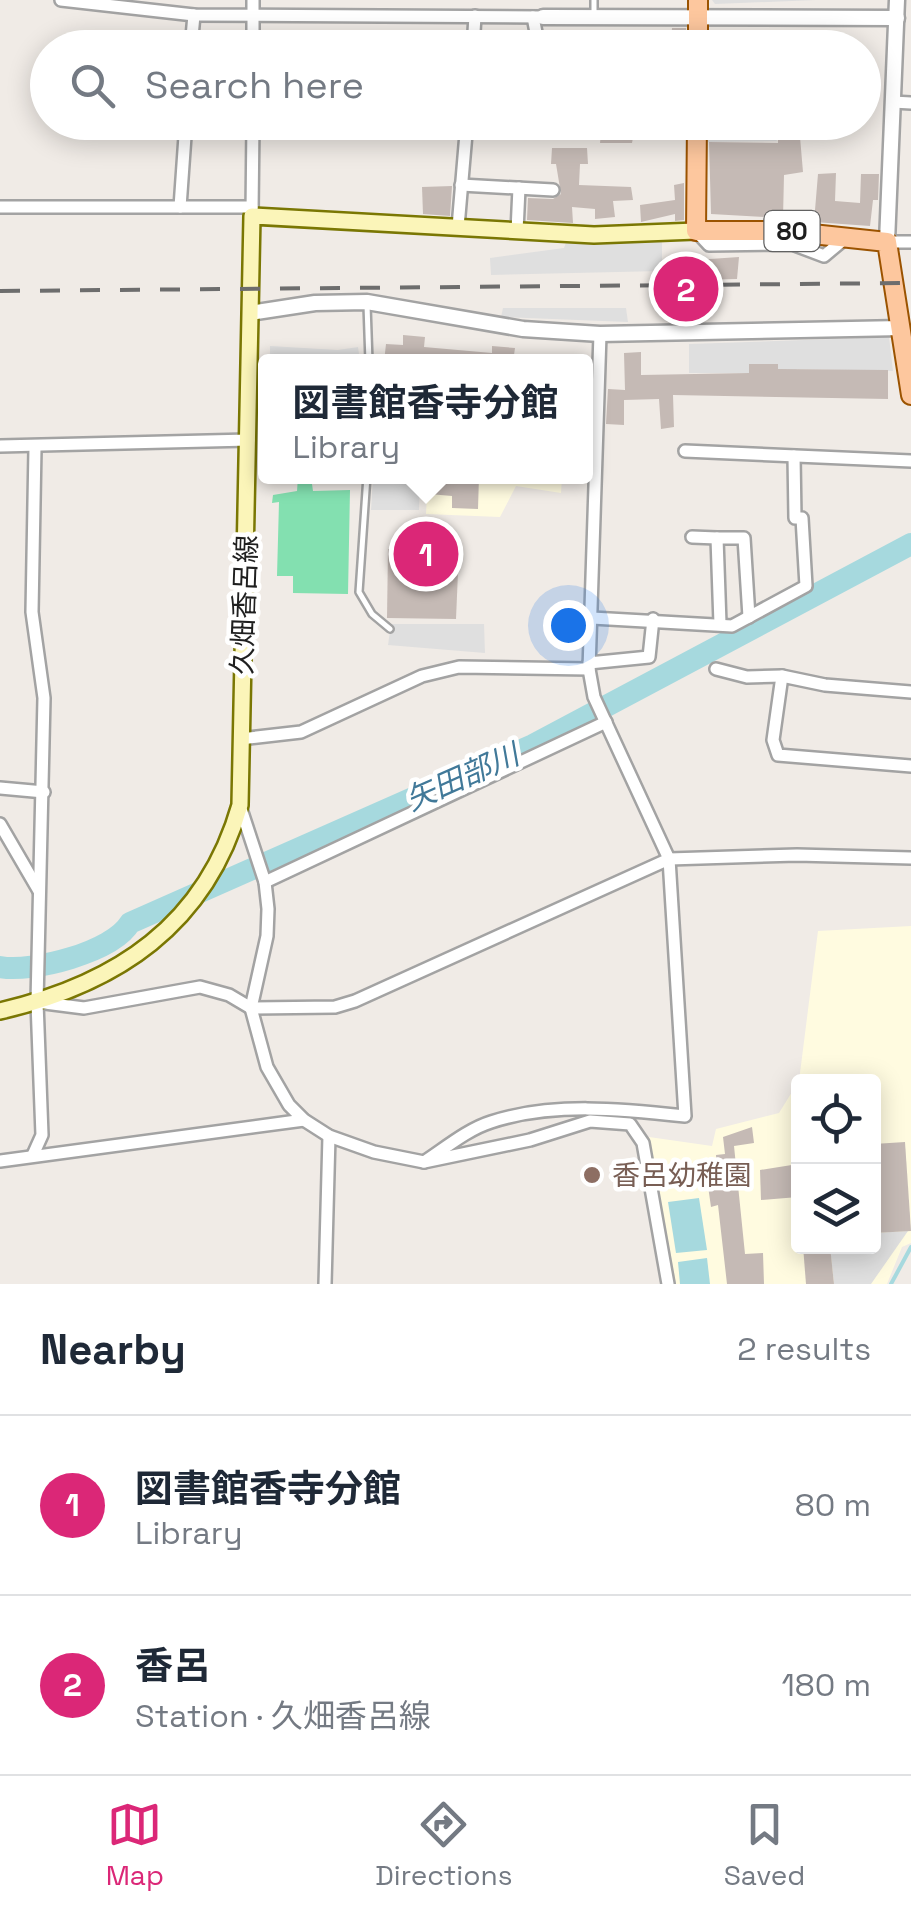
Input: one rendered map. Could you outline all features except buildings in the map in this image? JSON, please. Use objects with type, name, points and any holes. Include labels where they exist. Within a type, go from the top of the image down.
[{"type":"main road","points":[[698,0],[698,30]]},
{"type":"main road","points":[[252,211],[594,235],[696,231],[697,140]]},
{"type":"main road","name":"久畑香呂線","points":[[0,1011],[37,1002],[118,968],[182,914],[220,860],[240,805],[252,211]]},
{"type":"main road","name":"80","points":[[696,231],[848,236],[887,242]]},
{"type":"main road","points":[[887,242],[911,395]]},
{"type":"street","points":[[61,0],[194,15],[904,19]]},
{"type":"street","points":[[253,0],[253,30]]},
{"type":"street","points":[[450,0],[453,16]]},
{"type":"street","points":[[897,0],[904,19],[893,102],[887,242],[911,242]]},
{"type":"street","points":[[193,30],[194,15]]},
{"type":"street","points":[[474,30],[475,16]]},
{"type":"street","points":[[538,17],[538,30]]},
{"type":"street","points":[[893,102],[911,103]]},
{"type":"street","points":[[180,207],[185,140]]},
{"type":"street","points":[[0,207],[252,211],[253,140]]},
{"type":"street","points":[[458,227],[465,140]]},
{"type":"street","points":[[462,186],[553,190]]},
{"type":"street","points":[[517,230],[519,188]]},
{"type":"street","points":[[250,313],[315,303],[366,302],[523,329],[600,334],[902,328]]},
{"type":"street","points":[[600,334],[589,666],[594,698],[669,859],[686,1116]]},
{"type":"street","points":[[0,446],[249,440]]},
{"type":"street","points":[[33,1156],[42,1135],[37,1002],[44,792],[44,698],[32,612],[34,448]]},
{"type":"street","points":[[684,451],[911,460]]},
{"type":"street","points":[[592,618],[732,626],[806,586],[802,518],[795,518],[794,456]]},
{"type":"street","points":[[692,537],[744,538],[749,617]]},
{"type":"street","points":[[717,538],[720,624]]},
{"type":"street","points":[[240,739],[301,732],[422,676],[459,667],[589,666],[648,657],[654,619]]},
{"type":"street","points":[[716,669],[747,677],[782,676],[824,685],[911,692]]},
{"type":"street","points":[[782,676],[772,740],[778,754],[911,766]]},
{"type":"street","points":[[265,882],[606,722]]},
{"type":"street","points":[[0,788],[44,792]]},
{"type":"street","points":[[240,805],[265,882],[267,936],[251,1008],[267,1067],[288,1105],[304,1120],[328,1136],[374,1152],[424,1162],[530,1140],[590,1121],[630,1124],[686,1116]]},
{"type":"street","points":[[0,824],[39,891]]},
{"type":"street","points":[[37,1002],[84,1008],[200,987],[229,994],[251,1008],[334,1006],[356,1002],[669,859],[797,855],[911,858]]},
{"type":"street","points":[[424,1162],[487,1123],[543,1110],[630,1110],[686,1116]]},
{"type":"street","points":[[0,1161],[304,1120]]},
{"type":"street","points":[[630,1124],[642,1143],[668,1284]]},
{"type":"street","points":[[324,1284],[328,1136]]},
{"type":"lane","points":[[594,0],[594,18]]},
{"type":"lane","points":[[366,302],[369,354]]},
{"type":"lane","points":[[366,484],[359,592],[372,614],[390,628]]},
{"type":"shaded area","points":[[712,0],[816,0],[715,4]]},
{"type":"shaded area","points":[[705,140],[777,140],[776,141]]},
{"type":"shaded area","points":[[568,237],[662,237],[662,271],[491,275],[490,258],[564,248]]},
{"type":"shaded area","points":[[503,308],[626,308],[628,322],[501,317]]},
{"type":"shaded area","points":[[889,337],[893,371],[797,369],[778,394],[778,364],[749,364],[749,373],[689,373],[689,344]]},
{"type":"shaded area","points":[[270,346],[338,350],[358,347],[359,354],[270,354]]},
{"type":"shaded area","points":[[373,484],[420,484],[419,510],[371,510]]},
{"type":"shaded area","points":[[428,484],[562,484],[561,493],[516,486],[500,517],[426,514]]},
{"type":"shaded area","points":[[391,624],[484,624],[485,653],[388,645]]},
{"type":"shaded area","points":[[911,926],[911,1243],[902,1247],[887,1284],[676,1284],[649,1137],[712,1146],[716,1129],[779,1113],[791,1094],[791,1254],[881,1254],[881,1074],[800,1074],[818,931]]},
{"type":"shaded area","points":[[908,1231],[871,1284],[834,1284],[831,1254],[881,1254],[881,1233]]},
{"type":"green space","points":[[298,484],[312,484],[313,491],[350,490],[348,594],[293,593],[293,576],[277,576],[279,502],[272,503],[273,495],[297,491]]},
{"type":"water","points":[[699,1198],[707,1250],[676,1253],[668,1202]]},
{"type":"water","points":[[707,1258],[710,1284],[680,1284],[678,1262]]},
{"type":"waterway","name":"矢田部川","points":[[0,967],[31,967],[90,951],[107,943],[130,923],[533,745],[911,544]]},
{"type":"waterway","points":[[891,1284],[911,1247]]},
{"type":"tunnel","points":[[654,299],[655,279]]},
{"type":"railway","points":[[0,291],[911,283]]},
{"type":"place","name":"香呂","points":[[686,289]]},
{"type":"place","name":"図書館香寺分館","points":[[426,554]]},
{"type":"place","name":"香呂幼稚園","points":[[592,1175]]}]
